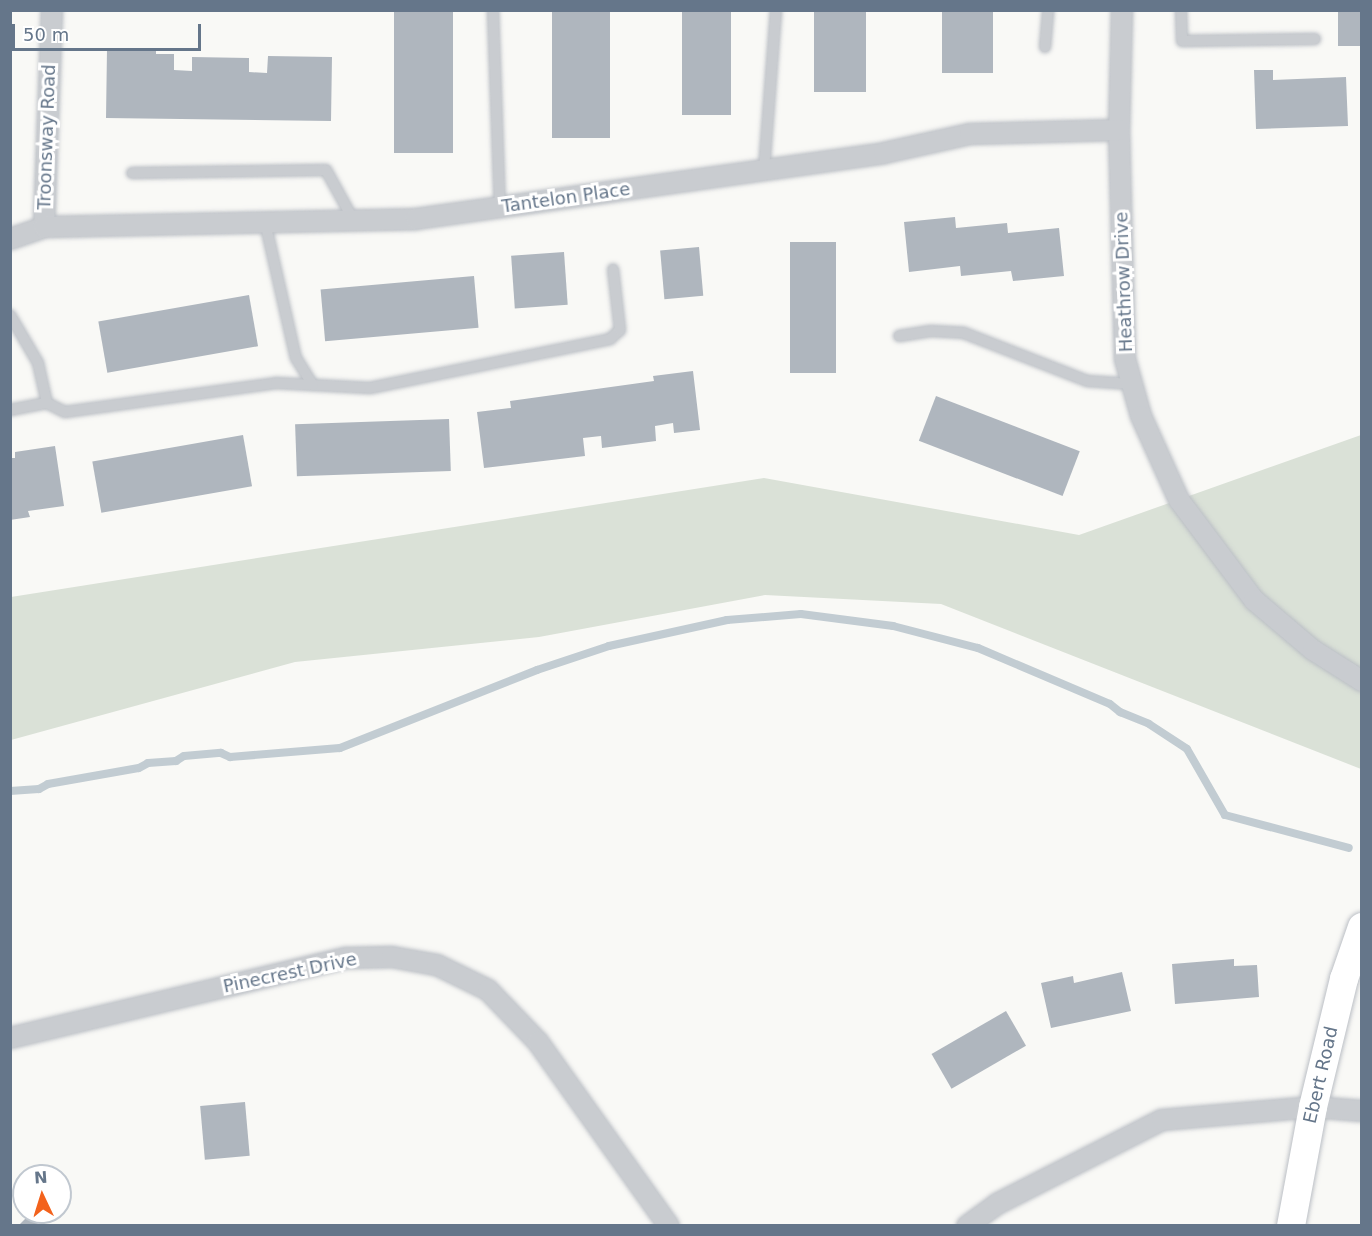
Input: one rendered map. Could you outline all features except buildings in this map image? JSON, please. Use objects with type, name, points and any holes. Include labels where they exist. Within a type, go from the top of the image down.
[{"type":"main road","name":"Ebert Road","points":[[1291,1226],[1313,1107],[1344,979],[1362,927]]},
{"type":"street","name":"Troonsway Road","points":[[44,227],[52,10]]},
{"type":"street","name":"Heathrow Drive","points":[[1122,10],[1119,130],[1125,359],[1141,416],[1179,500],[1254,600],[1313,650],[1362,681]]},
{"type":"street","name":"Tantelon Place","points":[[10,239],[44,227],[416,219],[884,153],[970,134],[1119,130]]},
{"type":"street","name":"Pinecrest Drive","points":[[10,1038],[347,958],[392,957],[437,965],[488,990],[538,1042],[669,1226]]},
{"type":"street","points":[[967,1226],[997,1204],[1162,1120],[1313,1107],[1362,1111]]},
{"type":"lane","points":[[493,10],[500,207]]},
{"type":"lane","points":[[764,170],[776,10]]},
{"type":"lane","points":[[1045,46],[1048,10]]},
{"type":"lane","points":[[1181,10],[1182,41],[1315,39]]},
{"type":"lane","points":[[132,173],[326,170],[354,221]]},
{"type":"lane","points":[[265,222],[296,358],[313,385]]},
{"type":"lane","points":[[10,410],[47,403],[65,412],[276,383],[370,388],[610,339],[620,330],[613,269]]},
{"type":"lane","points":[[10,315],[38,363],[47,403]]},
{"type":"lane","points":[[898,336],[931,331],[964,333],[1087,381],[1132,384]]},
{"type":"shaded area","points":[[1361,435],[1361,769],[941,604],[765,595],[539,637],[295,662],[11,740],[11,597],[764,478],[1079,535]]},
{"type":"waterway","points":[[10,791],[39,789],[48,784],[139,768],[148,763],[176,761],[184,756],[221,753],[230,757],[340,748],[537,670],[609,646],[727,620],[801,614],[893,626],[978,648],[1110,704],[1120,712],[1149,724],[1187,749],[1225,815],[1349,848]]}]
